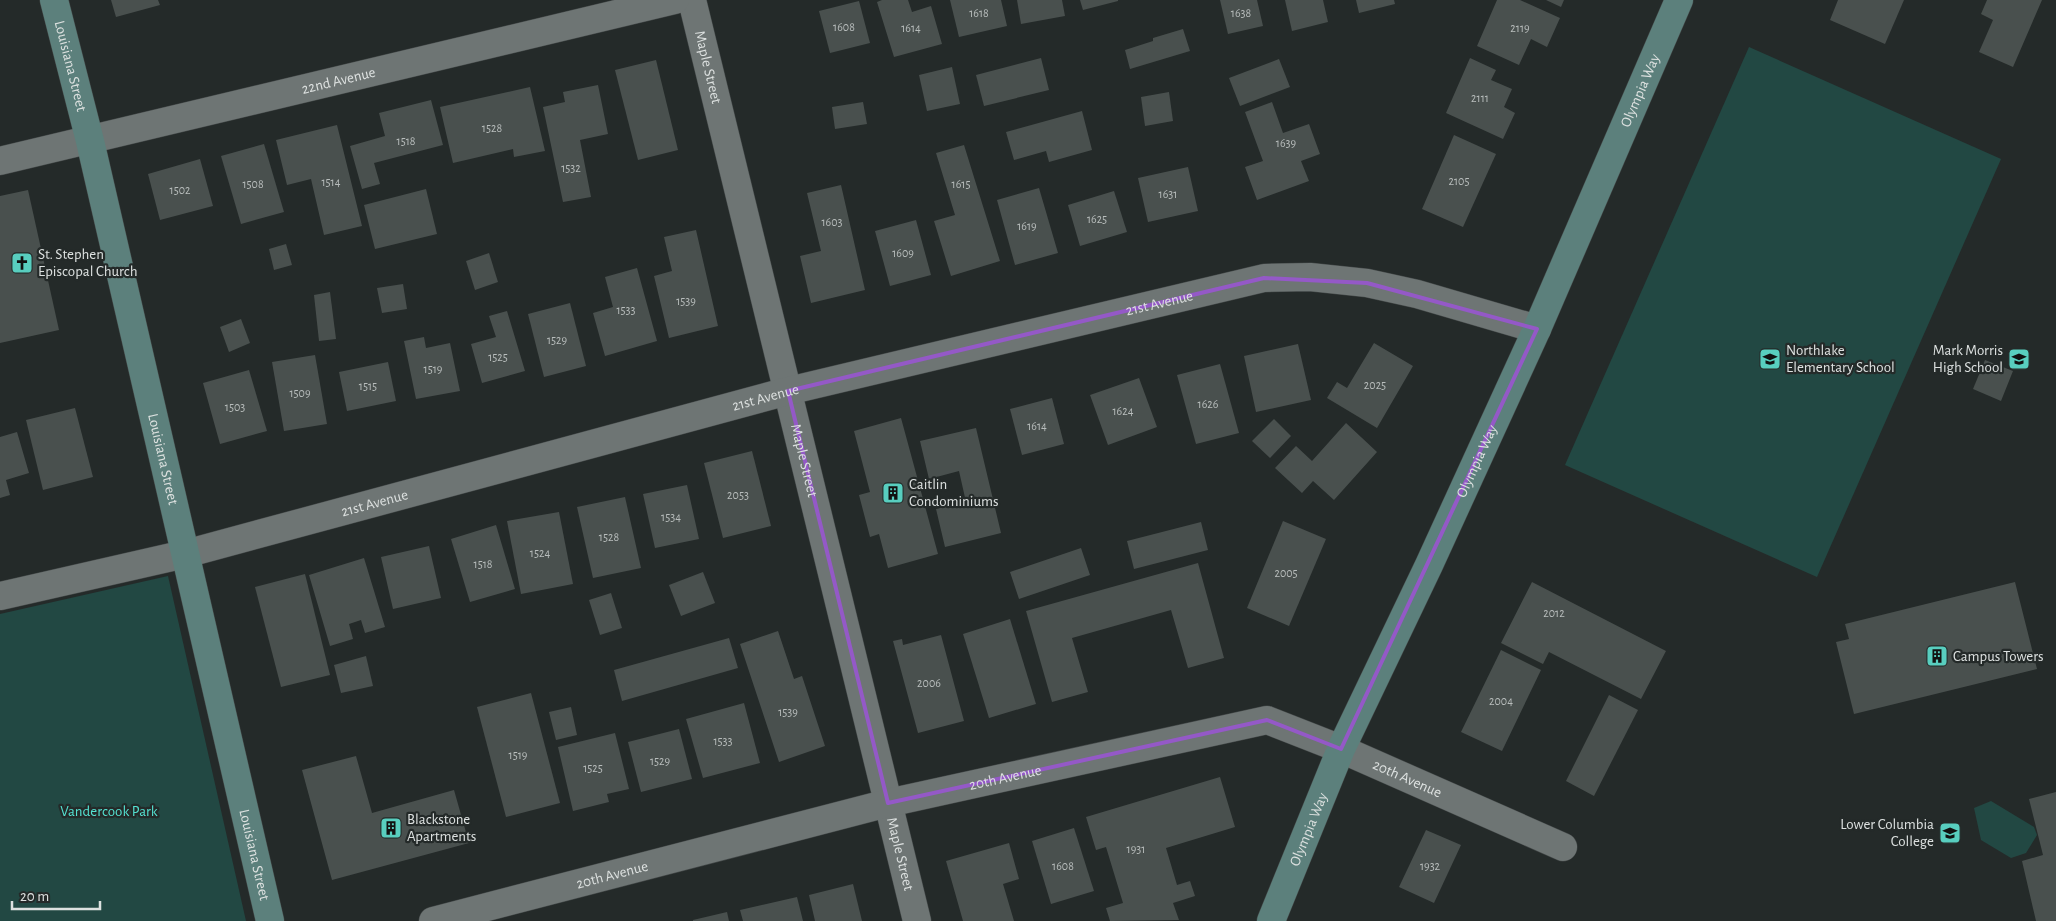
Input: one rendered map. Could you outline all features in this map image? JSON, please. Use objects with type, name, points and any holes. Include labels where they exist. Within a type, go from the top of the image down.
[{"type":"street","name":"Louisiana Street","points":[[54,0],[90,141],[270,921]]},
{"type":"street","name":"22nd Avenue","points":[[0,161],[675,0]]},
{"type":"street","name":"Maple Street","points":[[692,0],[917,921]]},
{"type":"street","name":"Olympia Way","points":[[1271,921],[1341,749],[1430,565],[1537,329],[1679,0]]},
{"type":"street","name":"21st Avenue","points":[[0,596],[185,554],[788,391],[1264,278],[1310,277],[1367,283],[1417,294],[1537,329]]},
{"type":"street","name":"20th Avenue","points":[[433,921],[888,803],[1267,720],[1341,749],[1563,847]]},
{"type":"highlighted area","points":[[1264,278],[1367,283],[1537,329],[1341,749],[1267,720],[888,803],[788,391]]},
{"type":"green space","points":[[1749,47],[2001,159],[1817,577],[1565,465]]},
{"type":"green space","name":"Vandercook Park","points":[[168,576],[246,921],[0,921],[0,614]]},
{"type":"green space","points":[[1991,801],[2034,827],[2037,835],[2026,853],[2011,858],[1981,840],[1974,808]]},
{"type":"building","points":[[111,0],[158,0],[160,5],[116,17]]},
{"type":"building","points":[[882,0],[908,0],[912,12],[931,6],[942,44],[894,57],[877,2]]},
{"type":"building","points":[[950,0],[1001,0],[1007,26],[959,37]]},
{"type":"building","points":[[1017,0],[1062,0],[1065,16],[1021,24]]},
{"type":"building","points":[[1080,0],[1118,0],[1118,1],[1083,10]]},
{"type":"building","points":[[1220,0],[1257,0],[1263,26],[1228,34]]},
{"type":"building","points":[[1285,0],[1323,0],[1328,22],[1292,31]]},
{"type":"building","points":[[1356,0],[1394,0],[1395,4],[1359,13]]},
{"type":"building","points":[[1497,0],[1520,0],[1560,18],[1547,47],[1531,39],[1519,65],[1477,46]]},
{"type":"building","points":[[1546,0],[1564,0],[1561,7]]},
{"type":"building","points":[[1838,0],[1904,0],[1885,44],[1830,20]]},
{"type":"building","points":[[1987,0],[2042,0],[2013,67],[1979,52],[1993,20],[1981,14]]},
{"type":"building","points":[[859,1],[870,43],[830,53],[819,11]]},
{"type":"building","points":[[1183,29],[1190,51],[1130,69],[1125,50],[1153,41],[1153,38]]},
{"type":"building","points":[[1041,58],[1049,90],[984,106],[976,75]]},
{"type":"building","points":[[1470,58],[1496,70],[1491,80],[1512,89],[1504,107],[1515,113],[1503,139],[1446,113]]},
{"type":"building","points":[[1279,59],[1290,87],[1240,106],[1229,78]]},
{"type":"building","points":[[656,60],[678,150],[638,160],[615,70]]},
{"type":"building","points":[[952,67],[960,104],[927,111],[919,75]]},
{"type":"building","points":[[598,85],[608,134],[580,140],[591,197],[563,202],[543,107],[565,102],[563,92]]},
{"type":"building","points":[[530,87],[545,151],[514,157],[513,149],[453,163],[440,107]]},
{"type":"building","points":[[1169,92],[1173,121],[1145,126],[1141,97]]},
{"type":"building","points":[[431,100],[443,145],[374,163],[380,184],[362,189],[350,146],[385,136],[379,113]]},
{"type":"building","points":[[863,102],[867,124],[835,129],[832,107]]},
{"type":"building","points":[[1272,102],[1283,133],[1309,124],[1320,154],[1301,161],[1309,181],[1257,200],[1245,167],[1263,161],[1245,112]]},
{"type":"building","points":[[1082,111],[1092,150],[1049,162],[1046,151],[1014,160],[1006,132]]},
{"type":"building","points":[[337,125],[362,226],[324,235],[311,179],[287,185],[276,140]]},
{"type":"building","points":[[1454,135],[1496,154],[1463,227],[1422,209]]},
{"type":"building","points":[[264,144],[284,212],[241,224],[221,156]]},
{"type":"building","points":[[964,145],[1000,261],[951,276],[934,221],[955,215],[936,153]]},
{"type":"building","points":[[200,159],[213,206],[160,220],[148,174]]},
{"type":"building","points":[[1188,167],[1198,211],[1148,222],[1138,178]]},
{"type":"building","points":[[841,185],[865,290],[811,303],[800,256],[821,251],[807,193]]},
{"type":"building","points":[[1039,188],[1058,253],[1015,265],[997,200]]},
{"type":"building","points":[[426,189],[437,234],[375,249],[364,205]]},
{"type":"building","name":"St. Stephen Episcopal Church","points":[[28,190],[59,330],[0,343],[0,196]]},
{"type":"building","points":[[1114,191],[1127,232],[1080,246],[1068,205]]},
{"type":"building","points":[[916,220],[931,275],[890,286],[875,231]]},
{"type":"building","points":[[696,230],[718,326],[669,338],[654,276],[672,271],[664,237]]},
{"type":"building","points":[[286,244],[292,265],[274,270],[269,249]]},
{"type":"building","points":[[489,253],[498,282],[475,290],[466,261]]},
{"type":"building","points":[[637,268],[657,341],[605,356],[593,313],[613,307],[605,277]]},
{"type":"building","points":[[403,284],[407,309],[382,313],[377,288]]},
{"type":"building","points":[[330,292],[336,339],[319,341],[314,295]]},
{"type":"building","points":[[570,303],[586,366],[544,377],[528,314]]},
{"type":"building","points":[[507,311],[525,371],[482,383],[471,344],[496,337],[489,316]]},
{"type":"building","points":[[241,319],[250,343],[229,352],[220,327]]},
{"type":"building","points":[[424,337],[426,348],[450,343],[460,391],[416,399],[404,341]]},
{"type":"building","points":[[1374,343],[1413,366],[1377,428],[1327,398],[1337,382],[1347,388]]},
{"type":"building","points":[[1298,344],[1311,400],[1256,412],[1244,356]]},
{"type":"building","points":[[315,355],[327,424],[284,431],[272,362]]},
{"type":"building","points":[[1985,360],[2013,371],[2001,401],[1973,389]]},
{"type":"building","points":[[388,362],[396,401],[347,411],[339,372]]},
{"type":"building","points":[[1220,364],[1239,433],[1196,444],[1177,375]]},
{"type":"building","points":[[249,370],[267,431],[220,444],[203,383]]},
{"type":"building","points":[[1139,378],[1157,427],[1108,445],[1090,395]]},
{"type":"building","points":[[1052,398],[1064,444],[1022,455],[1010,409]]},
{"type":"building","points":[[75,408],[93,477],[43,490],[26,420]]},
{"type":"building","name":"Caitlin Condominiums","points":[[901,418],[938,554],[888,568],[879,534],[870,537],[859,495],[870,492],[854,431]]},
{"type":"building","points":[[1274,419],[1291,436],[1270,458],[1252,441]]},
{"type":"building","points":[[1346,423],[1377,452],[1334,500],[1313,481],[1302,493],[1275,468],[1296,446],[1312,461]]},
{"type":"building","points":[[976,428],[1001,533],[945,547],[936,509],[966,502],[959,471],[929,479],[920,441]]},
{"type":"building","points":[[17,432],[29,473],[6,480],[10,495],[0,498],[0,437]]},
{"type":"building","points":[[752,451],[771,526],[723,538],[704,463]]},
{"type":"building","points":[[687,485],[699,539],[655,548],[643,494]]},
{"type":"building","points":[[625,497],[641,568],[593,578],[577,507]]},
{"type":"building","points":[[559,512],[573,584],[521,594],[507,521]]},
{"type":"building","points":[[1283,521],[1326,539],[1289,626],[1247,608]]},
{"type":"building","points":[[1201,522],[1208,550],[1134,569],[1127,541]]},
{"type":"building","points":[[496,525],[515,589],[470,602],[451,539]]},
{"type":"building","points":[[429,546],[441,598],[393,609],[381,557]]},
{"type":"building","points":[[1081,548],[1090,575],[1019,599],[1010,572]]},
{"type":"building","points":[[364,558],[385,627],[365,633],[361,620],[349,624],[353,639],[330,646],[309,575]]},
{"type":"building","points":[[1198,563],[1224,658],[1188,668],[1171,610],[1072,638],[1088,692],[1052,702],[1026,611]]},
{"type":"building","points":[[703,572],[715,603],[681,616],[669,585]]},
{"type":"building","points":[[305,574],[330,675],[281,687],[255,587]]},
{"type":"building","points":[[1532,582],[1666,651],[1641,699],[1549,652],[1543,664],[1501,643]]},
{"type":"building","name":"Campus Towers","points":[[2015,582],[2037,669],[1854,714],[1836,642],[1849,639],[1845,624]]},
{"type":"building","points":[[611,593],[622,628],[600,635],[589,600]]},
{"type":"building","points":[[1010,619],[1036,704],[989,718],[963,634]]},
{"type":"building","points":[[778,631],[794,679],[802,676],[825,746],[779,762],[740,644]]},
{"type":"building","points":[[941,635],[964,721],[918,733],[893,641],[902,639],[903,645]]},
{"type":"building","points":[[729,638],[738,668],[622,701],[614,670]]},
{"type":"building","points":[[1501,650],[1541,670],[1502,751],[1461,732]]},
{"type":"building","points":[[366,656],[373,686],[341,693],[334,665]]},
{"type":"building","points":[[531,693],[560,803],[506,817],[477,707]]},
{"type":"building","points":[[1609,695],[1638,710],[1594,796],[1566,781]]},
{"type":"building","points":[[744,703],[760,763],[703,778],[686,719]]},
{"type":"building","points":[[571,707],[577,735],[556,740],[549,712]]},
{"type":"building","points":[[679,729],[692,779],[641,792],[628,742]]},
{"type":"building","points":[[615,733],[629,789],[607,794],[609,802],[573,811],[558,747]]},
{"type":"building","name":"Blackstone Apartments","points":[[356,756],[372,813],[454,790],[469,843],[332,880],[302,770]]},
{"type":"building","points":[[1220,777],[1235,827],[1166,848],[1177,885],[1190,881],[1195,896],[1173,903],[1179,920],[1110,921],[1106,908],[1123,903],[1106,847],[1096,850],[1086,817]]},
{"type":"building","points":[[2056,792],[2056,921],[2036,921],[2022,861],[2043,855],[2029,799]]},
{"type":"building","points":[[1074,828],[1094,891],[1051,904],[1032,841]]},
{"type":"building","points":[[1426,830],[1461,845],[1434,903],[1399,887]]},
{"type":"building","points":[[1009,843],[1019,879],[1003,884],[1014,921],[963,921],[946,861]]},
{"type":"building","points":[[853,884],[862,921],[815,921],[809,895]]},
{"type":"building","points":[[797,897],[803,921],[743,921],[740,910]]},
{"type":"building","points":[[727,912],[729,921],[693,921],[693,920]]},
{"type":"place","name":"St. Stephen Episcopal Church","points":[[22,263]]},
{"type":"place","name":"Northlake Elementary School","points":[[1770,359]]},
{"type":"place","name":"Mark Morris High School","points":[[2019,359]]},
{"type":"place","name":"Caitlin Condominiums","points":[[893,493]]},
{"type":"place","name":"Campus Towers","points":[[1937,656]]},
{"type":"place","name":"Blackstone Apartments","points":[[391,828]]},
{"type":"place","name":"Lower Columbia College","points":[[1950,833]]}]
